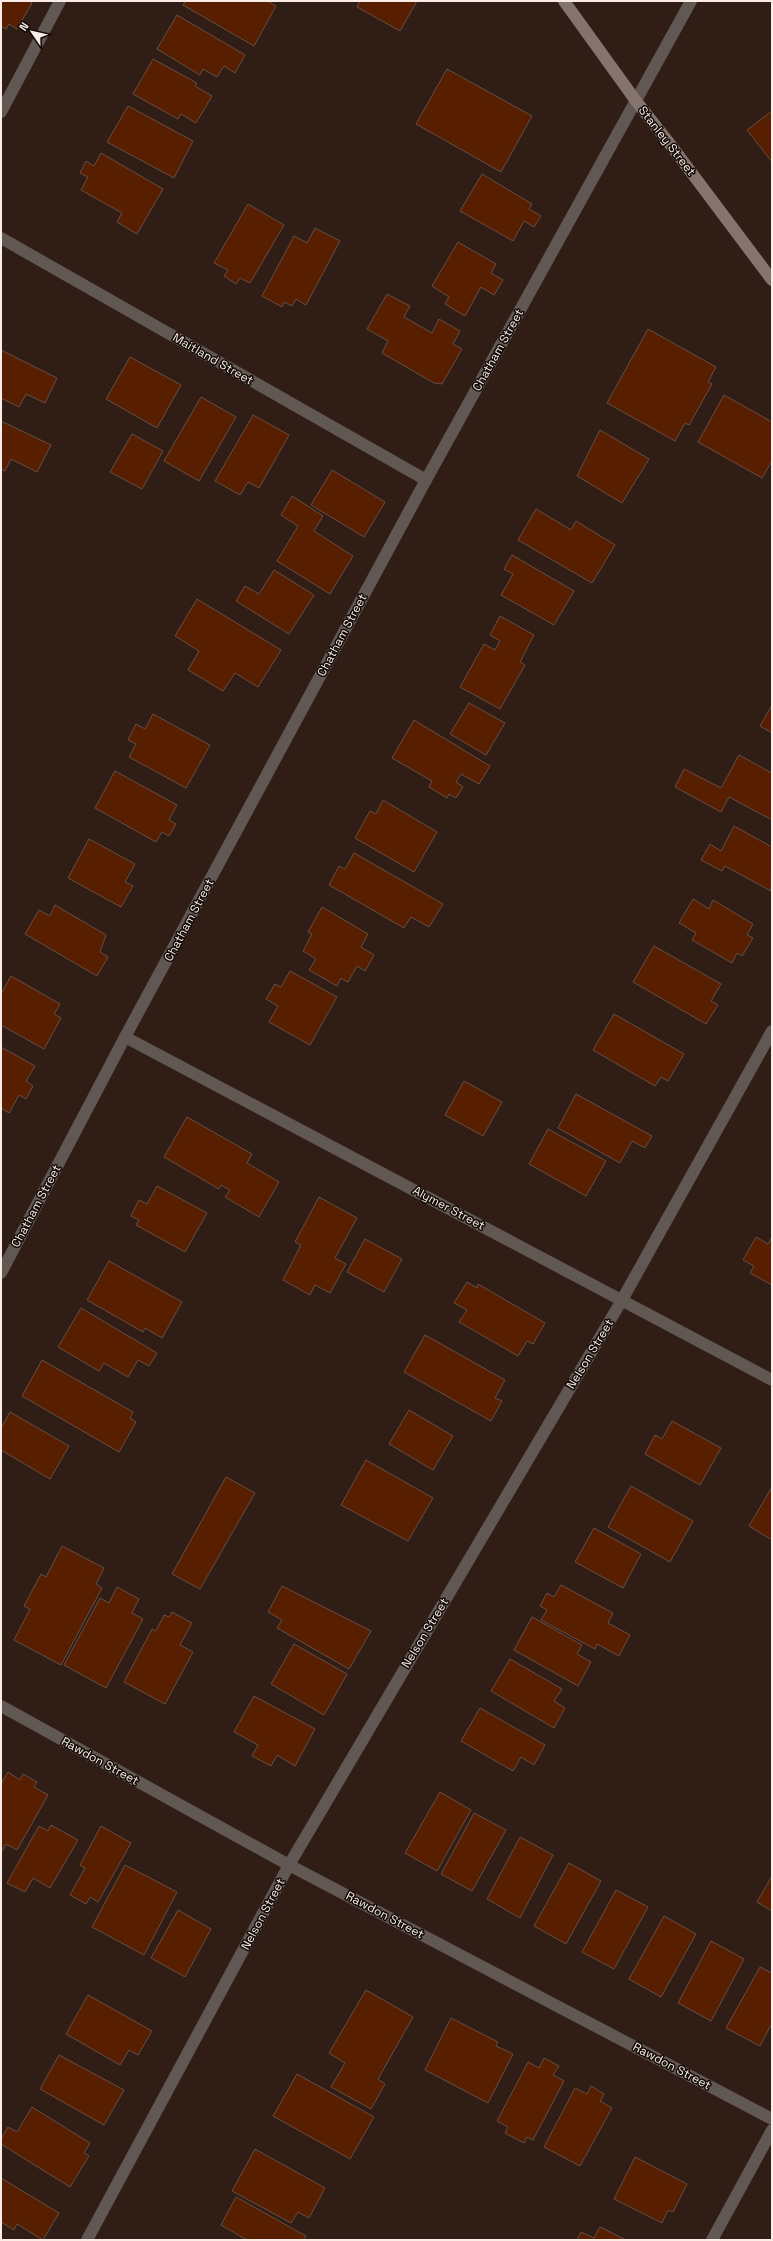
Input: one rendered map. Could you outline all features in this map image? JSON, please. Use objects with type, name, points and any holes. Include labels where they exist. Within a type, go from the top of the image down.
[{"type":"street","points":[[1,112],[60,1]]},
{"type":"street","name":"Stanley Street","points":[[564,1],[636,101],[772,280]]},
{"type":"street","name":"Chatham Street","points":[[1,1273],[125,1038],[426,480],[691,1]]},
{"type":"street","name":"Maitland Street","points":[[1,238],[426,480]]},
{"type":"street","name":"Nelson Street","points":[[87,2240],[289,1865],[622,1300],[772,1031]]},
{"type":"street","name":"Alymer Street","points":[[125,1038],[772,1380]]},
{"type":"street","name":"Rawdon Street","points":[[1,1706],[289,1865],[772,2119]]},
{"type":"street","points":[[712,2240],[772,2130]]},
{"type":"building","points":[[1,1],[29,1],[32,3],[17,29],[9,24],[6,29],[1,26]]},
{"type":"building","points":[[186,1],[267,1],[276,6],[254,46],[183,5]]},
{"type":"building","points":[[360,1],[417,1],[400,31],[357,7]]},
{"type":"building","points":[[177,15],[245,55],[235,73],[224,66],[217,77],[203,69],[200,75],[157,49]]},
{"type":"building","points":[[153,59],[197,83],[195,86],[212,96],[196,123],[181,114],[178,119],[133,94]]},
{"type":"building","points":[[447,69],[532,116],[501,172],[416,124]]},
{"type":"building","points":[[128,106],[193,141],[174,178],[107,142]]},
{"type":"building","points":[[772,111],[772,162],[747,130]]},
{"type":"building","points":[[101,153],[163,189],[137,234],[117,222],[122,213],[81,190],[88,177],[80,173],[86,161],[94,166]]},
{"type":"building","points":[[482,174],[532,204],[529,209],[541,216],[534,227],[524,221],[513,241],[460,211]]},
{"type":"building","points":[[248,204],[284,225],[250,283],[240,278],[236,284],[224,276],[228,270],[214,263]]},
{"type":"building","points":[[315,228],[340,241],[306,305],[296,299],[292,306],[284,302],[282,307],[262,296],[294,236],[307,243]]},
{"type":"building","points":[[458,242],[496,264],[491,273],[503,280],[494,295],[481,287],[465,316],[445,304],[449,297],[432,286]]},
{"type":"building","points":[[387,294],[410,306],[404,317],[432,333],[439,319],[460,331],[453,344],[462,349],[442,384],[434,383],[382,353],[388,341],[367,329]]},
{"type":"building","points":[[648,329],[716,367],[708,382],[712,384],[689,425],[685,423],[675,441],[607,403]]},
{"type":"building","points":[[1,350],[57,378],[45,403],[26,394],[19,407],[1,398]]},
{"type":"building","points":[[130,357],[181,385],[157,428],[106,399]]},
{"type":"building","points":[[724,395],[772,422],[772,461],[762,478],[698,442]]},
{"type":"building","points":[[201,397],[236,417],[199,481],[164,461]]},
{"type":"building","points":[[253,415],[289,435],[259,488],[248,482],[240,495],[215,481]]},
{"type":"building","points":[[1,421],[51,445],[37,472],[11,459],[5,471],[1,469]]},
{"type":"building","points":[[600,430],[649,459],[622,503],[577,476]]},
{"type":"building","points":[[132,434],[163,451],[142,489],[110,472]]},
{"type":"building","points":[[332,470],[385,502],[364,537],[311,505]]},
{"type":"building","points":[[292,496],[323,516],[314,531],[353,556],[330,594],[277,561],[298,526],[281,515]]},
{"type":"building","points":[[536,509],[571,530],[576,521],[615,545],[592,583],[518,540]]},
{"type":"building","points":[[512,555],[574,591],[554,625],[501,595],[513,574],[504,569]]},
{"type":"building","points":[[274,570],[314,595],[289,634],[236,601],[245,586],[259,594]]},
{"type":"building","points":[[197,599],[281,650],[258,687],[235,673],[223,691],[188,670],[199,651],[175,636]]},
{"type":"building","points":[[500,616],[534,635],[520,662],[525,665],[500,709],[460,687],[484,644],[495,650],[500,641],[490,635]]},
{"type":"building","points":[[469,703],[505,723],[486,755],[450,734]]},
{"type":"building","points":[[772,705],[772,733],[760,726]]},
{"type":"building","points":[[153,714],[210,745],[186,788],[129,757],[136,744],[128,740],[136,724],[145,729]]},
{"type":"building","points":[[414,720],[490,766],[479,784],[461,774],[456,782],[463,787],[456,798],[449,794],[447,798],[429,787],[432,781],[392,758]]},
{"type":"building","points":[[739,755],[772,773],[772,820],[729,797],[721,812],[675,787],[684,769],[721,788]]},
{"type":"building","points":[[115,771],[177,805],[169,820],[176,824],[169,836],[162,832],[156,842],[95,808]]},
{"type":"building","points":[[383,800],[437,832],[414,872],[355,838],[370,811],[376,814]]},
{"type":"building","points":[[734,826],[772,847],[771,891],[725,866],[722,871],[701,860],[710,844],[721,851]]},
{"type":"building","points":[[89,839],[135,864],[125,882],[133,886],[121,907],[68,878]]},
{"type":"building","points":[[354,853],[443,904],[429,927],[411,917],[404,928],[329,885],[339,866],[345,869]]},
{"type":"building","points":[[693,899],[709,909],[713,900],[753,924],[747,935],[753,938],[742,956],[737,953],[732,963],[692,940],[696,933],[679,923]]},
{"type":"building","points":[[55,905],[106,935],[100,952],[108,957],[97,976],[25,934],[39,910],[50,916]]},
{"type":"building","points":[[322,907],[368,934],[361,947],[374,955],[365,971],[357,966],[348,982],[341,978],[337,986],[309,970],[316,959],[303,951],[312,934],[308,932]]},
{"type":"building","points":[[654,946],[721,984],[711,1001],[718,1005],[706,1024],[633,982]]},
{"type":"building","points":[[290,971],[337,997],[310,1045],[269,1022],[278,1006],[266,999],[275,984],[281,987]]},
{"type":"building","points":[[11,976],[60,1004],[54,1014],[61,1018],[44,1049],[1,1025],[1,994]]},
{"type":"building","points":[[614,1014],[684,1054],[668,1081],[661,1077],[655,1086],[593,1050]]},
{"type":"building","points":[[1,1047],[35,1066],[26,1081],[33,1086],[26,1099],[19,1095],[9,1113],[1,1108]]},
{"type":"building","points":[[464,1081],[502,1102],[483,1136],[445,1115]]},
{"type":"building","points":[[576,1094],[652,1136],[645,1148],[632,1141],[620,1163],[558,1128]]},
{"type":"building","points":[[187,1117],[252,1154],[247,1163],[279,1182],[259,1217],[225,1197],[230,1190],[221,1185],[219,1189],[164,1157]]},
{"type":"building","points":[[548,1129],[606,1161],[586,1196],[529,1164]]},
{"type":"building","points":[[157,1186],[207,1213],[185,1252],[136,1225],[139,1220],[131,1216],[139,1200],[147,1204]]},
{"type":"building","points":[[319,1197],[357,1218],[335,1258],[346,1264],[330,1293],[315,1285],[310,1295],[283,1280],[301,1245],[295,1242]]},
{"type":"building","points":[[756,1237],[768,1244],[772,1237],[772,1285],[750,1273],[754,1266],[743,1260]]},
{"type":"building","points":[[365,1239],[402,1259],[384,1292],[347,1272]]},
{"type":"building","points":[[109,1261],[182,1302],[162,1338],[145,1328],[143,1332],[87,1300]]},
{"type":"building","points":[[467,1282],[477,1288],[478,1284],[545,1323],[533,1344],[527,1341],[518,1356],[459,1322],[467,1310],[454,1303]]},
{"type":"building","points":[[81,1308],[157,1353],[149,1366],[138,1360],[128,1377],[104,1363],[99,1371],[58,1347]]},
{"type":"building","points":[[425,1335],[505,1380],[495,1398],[502,1401],[491,1421],[404,1372]]},
{"type":"building","points":[[42,1360],[133,1412],[130,1418],[136,1422],[119,1452],[22,1396]]},
{"type":"building","points":[[409,1410],[453,1436],[433,1470],[389,1444]]},
{"type":"building","points":[[10,1412],[69,1446],[50,1479],[1,1450],[1,1428]]},
{"type":"building","points":[[672,1421],[721,1448],[700,1485],[645,1454],[655,1435],[662,1439]]},
{"type":"building","points":[[366,1460],[433,1498],[408,1541],[341,1505]]},
{"type":"building","points":[[226,1477],[255,1493],[200,1589],[172,1574]]},
{"type":"building","points":[[631,1486],[693,1521],[670,1562],[608,1527]]},
{"type":"building","points":[[772,1487],[772,1540],[749,1526]]},
{"type":"building","points":[[594,1528],[641,1554],[623,1588],[575,1562]]},
{"type":"building","points":[[62,1546],[104,1568],[96,1584],[102,1588],[61,1665],[14,1640],[30,1609],[24,1606],[41,1574],[46,1577]]},
{"type":"building","points":[[561,1585],[613,1613],[608,1623],[630,1635],[619,1656],[597,1644],[595,1649],[541,1620],[547,1610],[540,1606],[547,1593],[554,1597]]},
{"type":"building","points":[[282,1586],[371,1631],[349,1669],[277,1628],[282,1620],[268,1612]]},
{"type":"building","points":[[117,1587],[139,1599],[132,1613],[143,1619],[106,1688],[64,1665],[100,1598],[109,1603]]},
{"type":"building","points":[[172,1612],[192,1623],[180,1645],[193,1652],[165,1704],[124,1682],[152,1629],[156,1631],[164,1615],[169,1617]]},
{"type":"building","points":[[532,1617],[582,1645],[577,1654],[591,1662],[578,1686],[514,1650]]},
{"type":"building","points":[[294,1644],[347,1674],[324,1715],[271,1684]]},
{"type":"building","points":[[510,1659],[562,1689],[554,1701],[565,1708],[554,1728],[491,1691]]},
{"type":"building","points":[[254,1696],[315,1729],[295,1766],[277,1755],[271,1766],[252,1756],[258,1745],[234,1732]]},
{"type":"building","points":[[480,1708],[545,1745],[534,1765],[521,1757],[513,1771],[461,1741]]},
{"type":"building","points":[[8,1772],[20,1780],[23,1774],[37,1782],[34,1787],[48,1795],[17,1850],[6,1844],[1,1853],[1,1784]]},
{"type":"building","points":[[440,1792],[471,1810],[437,1871],[405,1853]]},
{"type":"building","points":[[474,1813],[506,1830],[472,1891],[441,1874]]},
{"type":"building","points":[[51,1825],[78,1840],[50,1888],[33,1878],[25,1892],[7,1883],[39,1826],[48,1831]]},
{"type":"building","points":[[101,1826],[131,1843],[98,1902],[90,1897],[86,1904],[70,1895],[85,1868],[80,1865]]},
{"type":"building","points":[[520,1837],[553,1855],[520,1918],[487,1899]]},
{"type":"building","points":[[569,1863],[601,1881],[566,1944],[534,1926]]},
{"type":"building","points":[[125,1865],[177,1892],[144,1955],[92,1927]]},
{"type":"building","points":[[772,1876],[772,1911],[757,1902]]},
{"type":"building","points":[[616,1890],[648,1907],[614,1969],[582,1952]]},
{"type":"building","points":[[178,1910],[211,1929],[185,1977],[151,1958]]},
{"type":"building","points":[[664,1916],[696,1934],[661,1997],[629,1979]]},
{"type":"building","points":[[711,1941],[744,1959],[711,2021],[678,2003]]},
{"type":"building","points":[[760,1967],[772,1973],[772,2023],[760,2046],[726,2028]]},
{"type":"building","points":[[366,1990],[413,2017],[378,2079],[385,2084],[371,2109],[331,2087],[345,2063],[329,2053]]},
{"type":"building","points":[[88,1995],[152,2031],[138,2055],[129,2050],[120,2065],[66,2034]]},
{"type":"building","points":[[451,2018],[498,2042],[496,2046],[513,2054],[488,2103],[425,2070]]},
{"type":"building","points":[[59,2055],[124,2090],[104,2125],[40,2089]]},
{"type":"building","points":[[544,2058],[559,2066],[553,2075],[564,2081],[533,2140],[527,2137],[524,2143],[505,2133],[508,2127],[497,2121],[528,2062],[539,2068]]},
{"type":"building","points":[[297,2074],[374,2117],[350,2159],[273,2116]]},
{"type":"building","points":[[591,2086],[604,2094],[600,2101],[612,2108],[580,2166],[544,2147],[575,2088],[587,2094]]},
{"type":"building","points":[[32,2107],[90,2143],[84,2153],[89,2156],[70,2187],[1,2144],[1,2139],[8,2127],[17,2132]]},
{"type":"building","points":[[255,2149],[325,2188],[309,2218],[298,2212],[291,2223],[232,2191]]},
{"type":"building","points":[[635,2157],[687,2184],[673,2212],[668,2210],[662,2223],[614,2199]]},
{"type":"building","points":[[1,2178],[59,2213],[43,2240],[17,2224],[14,2230],[1,2222]]},
{"type":"building","points":[[236,2197],[306,2236],[303,2240],[247,2240],[221,2225]]},
{"type":"building","points":[[600,2227],[626,2240],[577,2240],[581,2232],[594,2238]]}]
